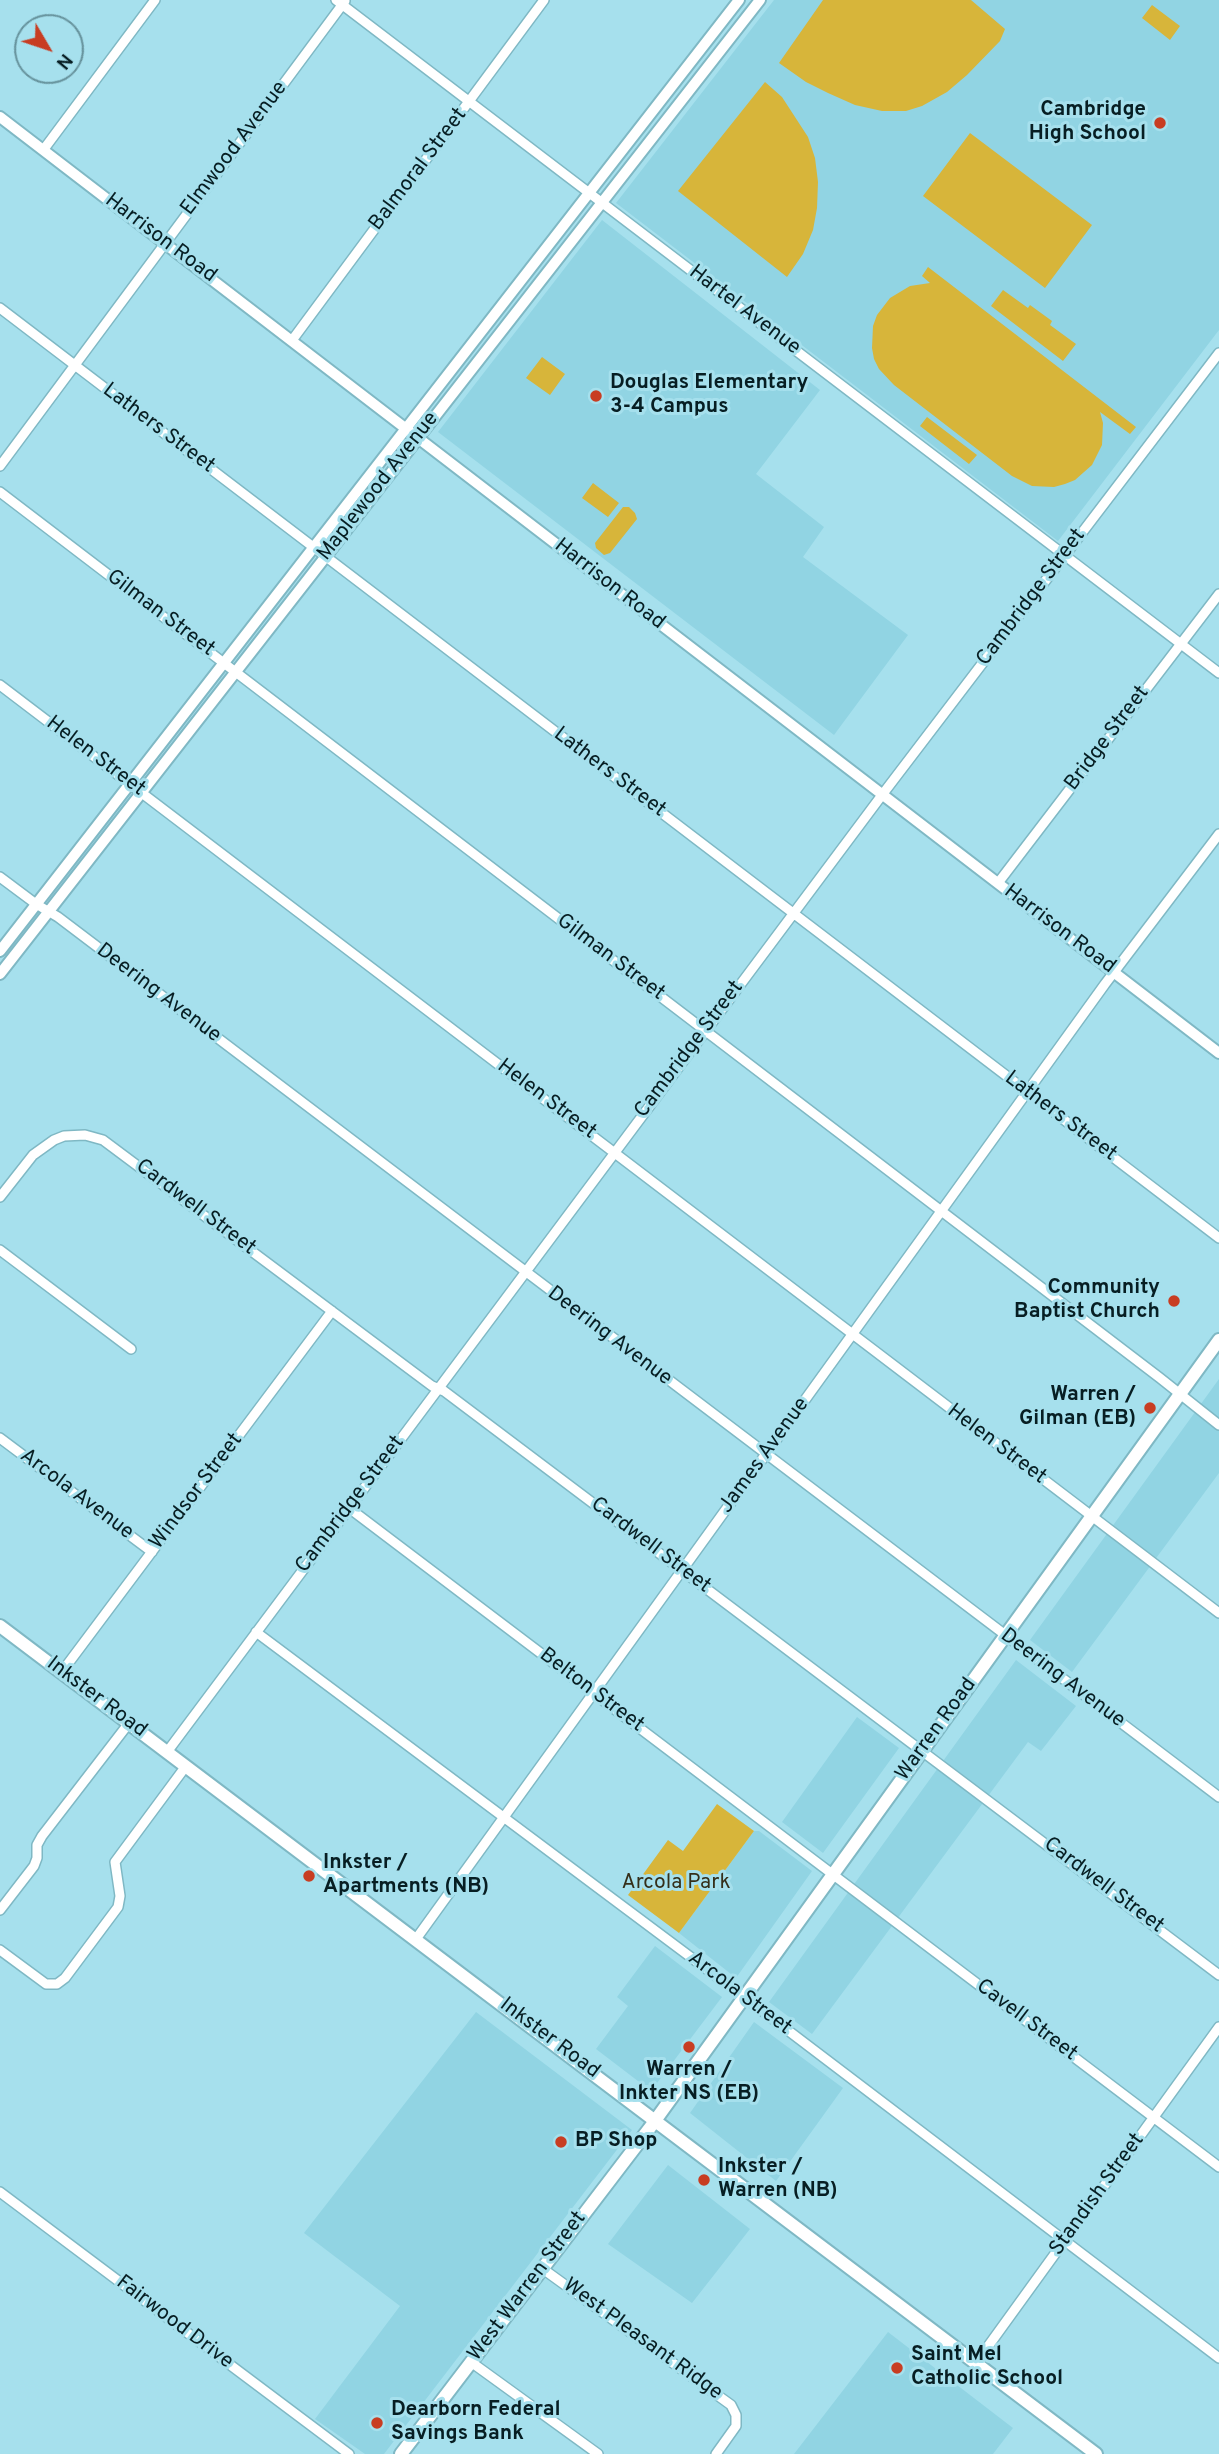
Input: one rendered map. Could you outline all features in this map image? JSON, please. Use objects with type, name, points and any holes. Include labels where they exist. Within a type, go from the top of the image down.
[{"type":"main road","name":"Warren Road","points":[[655,2119],[1219,1340]]},
{"type":"main road","name":"Inkster Road","points":[[0,1627],[1096,2454]]},
{"type":"main road","name":"West Warren Street","points":[[401,2454],[655,2119]]},
{"type":"street","points":[[44,149],[155,0]]},
{"type":"street","name":"Balmoral Street","points":[[293,339],[544,0]]},
{"type":"street","name":"Maplewood Avenue","points":[[0,951],[739,0]]},
{"type":"street","name":"Maplewood Avenue","points":[[0,974],[760,0]]},
{"type":"street","name":"Hartel Avenue","points":[[341,2],[1219,673]]},
{"type":"street","name":"Elmwood Avenue","points":[[0,466],[341,2]]},
{"type":"street","points":[[705,44],[718,54]]},
{"type":"street","name":"Harrison Road","points":[[0,117],[293,339],[1219,1053]]},
{"type":"street","points":[[649,118],[660,127]]},
{"type":"street","name":"Lathers Street","points":[[0,308],[1219,1238]]},
{"type":"street","name":"Cambridge Street","points":[[167,1752],[881,794],[1219,353]]},
{"type":"street","name":"Gilman Street","points":[[0,492],[1181,1393],[1219,1425]]},
{"type":"street","name":"Bridge Street","points":[[998,883],[1219,594]]},
{"type":"street","name":"Helen Street","points":[[0,685],[1219,1613]]},
{"type":"street","name":"James Avenue","points":[[416,1940],[1027,1093],[1219,834]]},
{"type":"street","name":"Deering Avenue","points":[[0,877],[49,911],[1219,1797]]},
{"type":"street","name":"Cardwell Street","points":[[0,1197],[33,1155],[54,1140],[72,1135],[95,1137],[115,1148],[923,1749],[1219,1975]]},
{"type":"street","points":[[0,1250],[131,1349]]},
{"type":"street","name":"Windsor Street","points":[[61,1673],[332,1311]]},
{"type":"street","name":"Arcola Avenue","points":[[0,1438],[152,1552]]},
{"type":"street","name":"Belton Street","points":[[349,1508],[833,1875]]},
{"type":"street","name":"Arcola Street","points":[[256,1632],[744,1997],[1219,2358]]},
{"type":"street","points":[[0,1910],[34,1866],[37,1845],[42,1836],[129,1723]]},
{"type":"street","points":[[0,1950],[46,1984],[57,1984],[65,1978],[118,1907],[120,1896],[114,1866],[117,1859],[186,1766]]},
{"type":"street","name":"Cavell Street","points":[[833,1875],[1219,2167]]},
{"type":"street","name":"Standish Street","points":[[976,2363],[1219,2027]]},
{"type":"street","name":"Fairwood Drive","points":[[0,2193],[349,2454]]},
{"type":"street","name":"West Pleasant Ridge","points":[[543,2269],[731,2405],[736,2415],[736,2426],[718,2453]]},
{"type":"street","points":[[471,2362],[598,2454]]},
{"type":"shaded area","points":[[774,0],[1219,0],[1219,330],[1058,541],[616,203]]},
{"type":"shaded area","points":[[602,220],[820,390],[756,474],[824,527],[803,557],[908,635],[834,735],[438,432]]},
{"type":"shaded area","points":[[1219,1379],[1219,1473],[1072,1672],[1030,1640]]},
{"type":"shaded area","points":[[1016,1660],[1076,1706],[1041,1751],[1028,1742],[812,2034],[769,2002]]},
{"type":"shaded area","points":[[857,1717],[899,1748],[823,1853],[782,1822]]},
{"type":"shaded area","points":[[754,1831],[759,1831],[812,1871],[736,1978],[679,1933]]},
{"type":"shaded area","points":[[655,1946],[722,1997],[651,2091],[596,2049],[628,2006],[617,1997]]},
{"type":"shaded area","points":[[476,2012],[632,2130],[384,2454],[365,2454],[315,2419],[400,2306],[304,2233]]},
{"type":"shaded area","points":[[754,2022],[843,2088],[776,2181],[690,2113]]},
{"type":"shaded area","points":[[668,2165],[750,2229],[692,2303],[608,2244]]},
{"type":"shaded area","name":"Saint Mel Catholic School","points":[[888,2332],[1013,2428],[993,2454],[794,2454]]},
{"type":"green space","points":[[823,0],[971,0],[1005,29],[1000,41],[947,92],[922,106],[906,111],[882,111],[855,105],[828,93],[806,82],[779,63]]},
{"type":"green space","points":[[1152,5],[1180,26],[1170,40],[1142,18]]},
{"type":"green space","points":[[765,82],[782,97],[808,137],[815,158],[818,182],[813,230],[803,254],[787,277],[678,191]]},
{"type":"green space","points":[[970,133],[1092,225],[1045,288],[923,196]]},
{"type":"green space","points":[[928,267],[1136,427],[1130,434],[1100,412],[1103,423],[1102,445],[1092,465],[1075,480],[1054,487],[1032,486],[1012,476],[894,385],[879,369],[874,359],[873,326],[877,315],[890,298],[910,286],[930,283],[922,276]]},
{"type":"green space","points":[[1003,290],[1052,321],[1050,325],[1076,344],[1063,361],[991,306]]},
{"type":"green space","points":[[542,357],[565,374],[550,395],[526,378]]},
{"type":"green space","points":[[927,417],[977,455],[969,464],[920,426]]},
{"type":"green space","points":[[593,483],[619,503],[608,517],[582,498]]},
{"type":"green space","points":[[623,507],[629,507],[637,519],[610,553],[604,555],[596,548],[595,543]]},
{"type":"green space","name":"Arcola Park","points":[[717,1804],[754,1831],[679,1933],[628,1895],[668,1840],[683,1851]]},
{"type":"place","name":"Cambridge High School","points":[[1160,123]]},
{"type":"place","name":"Douglas Elementary 3-4 Campus","points":[[596,396]]},
{"type":"place","name":"Community Baptist Church","points":[[1174,1301]]},
{"type":"place","name":"Warren / Gilman (EB)","points":[[1150,1408]]},
{"type":"place","name":"Inkster / Apartments (NB)","points":[[309,1876]]},
{"type":"place","name":"Warren / Inkter NS (EB)","points":[[689,2047]]},
{"type":"place","name":"BP Shop","points":[[561,2142]]},
{"type":"place","name":"Inkster / Warren (NB)","points":[[704,2180]]},
{"type":"place","name":"Saint Mel Catholic School","points":[[897,2368]]},
{"type":"place","name":"Dearborn Federal Savings Bank","points":[[377,2423]]}]
